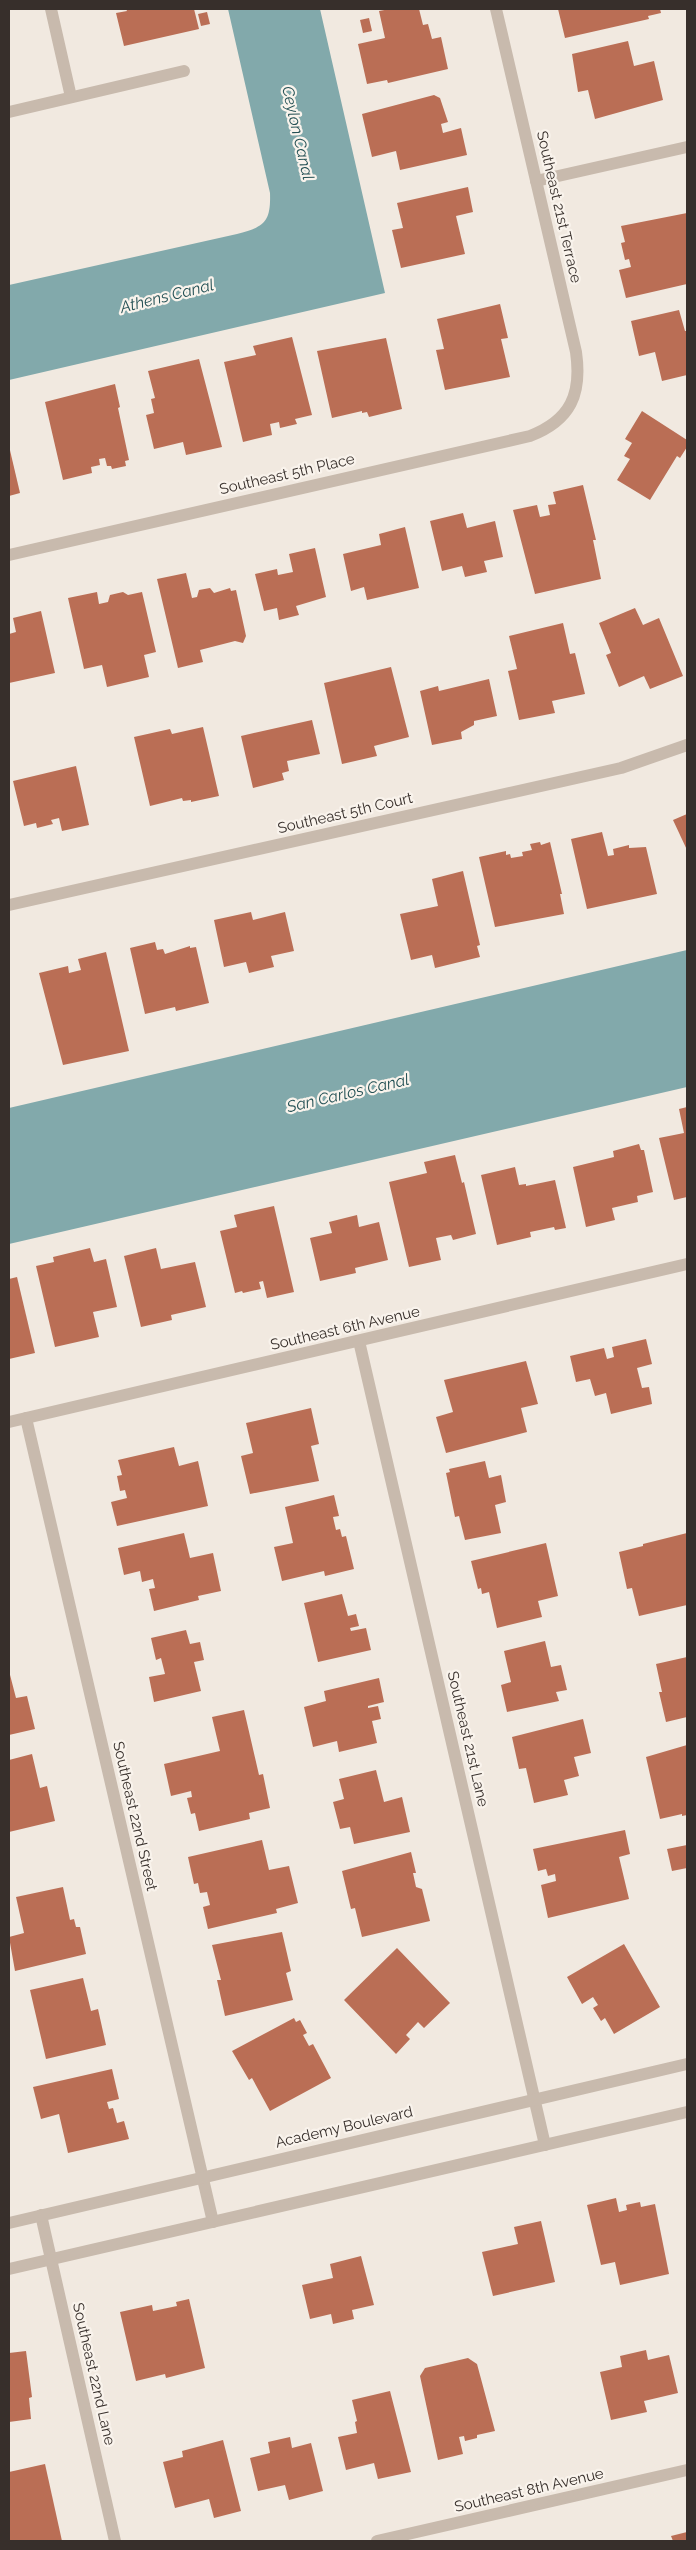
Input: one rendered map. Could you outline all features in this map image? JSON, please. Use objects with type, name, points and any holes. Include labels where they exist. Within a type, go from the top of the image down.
[{"type":"street","points":[[51,9],[71,97]]},
{"type":"street","name":"Southeast 21st Terrace","points":[[496,9],[578,370],[574,400],[566,412]]},
{"type":"street","points":[[9,112],[184,71]]},
{"type":"street","points":[[536,181],[687,148]]},
{"type":"street","name":"Southeast 5th Place","points":[[9,555],[530,436],[556,424],[566,412]]},
{"type":"street","name":"Southeast 5th Court","points":[[9,905],[621,768],[687,745]]},
{"type":"street","name":"Southeast 6th Avenue","points":[[9,1422],[687,1264]]},
{"type":"street","name":"Southeast 21st Lane","points":[[359,1341],[546,2145]]},
{"type":"street","name":"Southeast 22nd Street","points":[[26,1418],[213,2222]]},
{"type":"street","name":"Academy Boulevard","points":[[9,2222],[687,2064]]},
{"type":"street","points":[[9,2269],[687,2112]]},
{"type":"street","name":"Southeast 22nd Lane","points":[[41,2215],[115,2541]]},
{"type":"street","name":"Southeast 8th Avenue","points":[[377,2541],[687,2470]]},
{"type":"water","points":[[228,9],[320,9],[385,293],[9,380],[9,285],[237,234],[260,226],[267,217],[270,193]]},
{"type":"water","name":"San Carlos Canal","points":[[687,950],[687,1087],[9,1244],[9,1108]]},
{"type":"building","points":[[126,9],[194,9],[199,29],[124,46],[116,13],[127,11]]},
{"type":"building","points":[[419,9],[423,25],[428,24],[432,39],[441,37],[448,69],[388,83],[387,80],[367,84],[358,44],[385,38],[379,11]]},
{"type":"building","points":[[558,9],[660,9],[661,13],[648,16],[649,19],[565,38]]},
{"type":"building","points":[[207,12],[210,24],[201,26],[198,14]]},
{"type":"building","points":[[369,18],[372,31],[363,33],[360,20]]},
{"type":"building","points":[[628,41],[634,66],[654,61],[663,100],[595,119],[588,90],[578,92],[572,54]]},
{"type":"building","points":[[434,95],[440,98],[448,122],[441,124],[443,133],[461,128],[467,155],[400,170],[396,151],[372,157],[362,114]]},
{"type":"building","points":[[468,187],[473,212],[456,216],[465,254],[401,268],[392,230],[403,228],[397,203]]},
{"type":"building","points":[[687,213],[687,284],[626,298],[619,270],[631,267],[629,259],[625,260],[621,243],[625,242],[621,226]]},
{"type":"building","points":[[500,304],[508,338],[501,339],[510,377],[445,390],[436,350],[444,349],[437,319]]},
{"type":"building","points":[[679,310],[685,331],[687,331],[687,375],[662,381],[655,352],[639,356],[631,321]]},
{"type":"building","points":[[292,337],[312,415],[295,419],[297,424],[280,428],[279,422],[270,424],[272,435],[243,442],[224,362],[256,355],[253,346]]},
{"type":"building","points":[[386,338],[402,409],[369,417],[367,412],[362,413],[362,411],[332,418],[317,351]]},
{"type":"building","points":[[199,359],[222,447],[186,455],[183,442],[154,449],[146,415],[154,413],[151,399],[155,398],[148,371]]},
{"type":"building","points":[[115,384],[129,460],[125,461],[126,466],[112,469],[111,466],[107,466],[105,458],[99,459],[100,465],[91,467],[92,473],[63,480],[45,402]]},
{"type":"building","points":[[642,411],[687,440],[687,447],[680,458],[677,456],[650,500],[617,480],[630,459],[624,456],[632,443],[625,439]]},
{"type":"building","points":[[9,446],[20,493],[9,496]]},
{"type":"building","points":[[583,485],[596,540],[593,540],[601,579],[535,594],[513,510],[537,505],[540,517],[550,515],[548,505],[556,504],[553,492]]},
{"type":"building","points":[[463,513],[467,528],[495,521],[503,557],[484,561],[487,572],[465,577],[462,566],[442,571],[430,521]]},
{"type":"building","points":[[405,527],[419,588],[367,600],[364,587],[351,591],[343,554],[381,545],[379,534]]},
{"type":"building","points":[[315,548],[326,597],[296,606],[299,615],[279,620],[277,608],[264,611],[255,574],[277,569],[278,575],[293,572],[289,554]]},
{"type":"building","points":[[186,573],[192,598],[197,597],[199,590],[210,588],[214,593],[230,588],[231,591],[236,590],[246,636],[243,643],[235,641],[200,650],[203,662],[178,668],[157,579]]},
{"type":"building","points":[[97,592],[99,604],[108,602],[110,595],[123,592],[128,595],[142,592],[156,652],[144,655],[149,677],[107,687],[102,665],[84,669],[68,598]]},
{"type":"building","points":[[635,608],[643,625],[659,618],[683,676],[650,689],[644,676],[619,687],[606,655],[611,653],[599,623]]},
{"type":"building","points":[[41,611],[55,673],[9,683],[9,634],[16,632],[13,618]]},
{"type":"building","points":[[563,623],[570,654],[575,653],[585,694],[552,701],[555,713],[519,720],[508,671],[517,669],[509,636]]},
{"type":"building","points":[[391,667],[409,737],[374,746],[377,756],[342,764],[324,683]]},
{"type":"building","points":[[489,679],[497,716],[474,721],[474,725],[461,732],[462,739],[432,745],[420,691],[438,686],[439,691]]},
{"type":"building","points":[[312,720],[320,754],[287,761],[289,771],[282,773],[284,780],[253,788],[241,736]]},
{"type":"building","points":[[203,727],[219,796],[191,802],[191,800],[183,801],[182,798],[150,806],[134,737],[170,729],[172,734]]},
{"type":"building","points":[[76,766],[89,825],[62,831],[59,818],[51,820],[53,824],[37,828],[36,823],[24,826],[13,781]]},
{"type":"building","points":[[687,814],[687,850],[673,820]]},
{"type":"building","points":[[602,832],[608,856],[614,855],[613,849],[629,845],[629,848],[646,847],[657,894],[587,909],[571,839]]},
{"type":"building","points":[[540,842],[541,845],[550,842],[562,894],[560,894],[564,914],[495,927],[479,857],[506,851],[506,855],[510,854],[511,858],[523,856],[522,852],[532,850],[530,844]]},
{"type":"building","points":[[463,871],[480,945],[477,946],[480,957],[435,968],[432,955],[411,960],[400,914],[438,906],[432,879]]},
{"type":"building","points":[[251,912],[253,920],[285,912],[294,951],[271,956],[274,967],[249,973],[246,962],[224,967],[214,920]]},
{"type":"building","points":[[155,942],[157,950],[163,949],[165,954],[190,946],[190,948],[196,947],[209,1003],[176,1011],[175,1007],[145,1014],[130,948]]},
{"type":"building","points":[[106,952],[129,1051],[63,1065],[39,973],[68,966],[69,973],[81,970],[78,959]]},
{"type":"building","points":[[687,1107],[687,1197],[674,1200],[659,1138],[684,1133],[679,1109]]},
{"type":"building","points":[[639,1144],[641,1150],[644,1150],[653,1192],[637,1196],[638,1202],[612,1208],[615,1220],[586,1227],[573,1167],[614,1157],[613,1151]]},
{"type":"building","points":[[455,1155],[462,1183],[464,1182],[476,1234],[453,1240],[451,1235],[436,1238],[441,1260],[409,1267],[389,1182],[427,1173],[424,1162]]},
{"type":"building","points":[[515,1167],[519,1185],[526,1184],[526,1186],[555,1180],[566,1228],[555,1230],[554,1227],[530,1232],[531,1237],[497,1245],[481,1175]]},
{"type":"building","points":[[274,1206],[294,1292],[267,1298],[263,1281],[259,1282],[261,1289],[235,1293],[220,1231],[237,1227],[234,1215]]},
{"type":"building","points":[[357,1215],[359,1227],[379,1222],[388,1260],[355,1268],[356,1273],[320,1281],[310,1238],[332,1233],[329,1222]]},
{"type":"building","points":[[90,1248],[94,1262],[106,1259],[117,1307],[93,1312],[99,1337],[55,1347],[36,1266],[54,1262],[53,1257]]},
{"type":"building","points":[[156,1248],[161,1269],[195,1262],[206,1307],[171,1315],[172,1320],[141,1327],[124,1256]]},
{"type":"building","points":[[17,1277],[35,1353],[9,1359],[9,1279]]},
{"type":"building","points":[[646,1339],[652,1364],[637,1368],[642,1388],[649,1387],[652,1404],[611,1414],[606,1393],[595,1396],[590,1379],[576,1382],[570,1356],[604,1348],[607,1359],[614,1357],[612,1347]]},
{"type":"building","points":[[526,1361],[538,1404],[521,1408],[527,1432],[446,1453],[436,1417],[453,1412],[444,1380]]},
{"type":"building","points":[[311,1408],[319,1444],[311,1446],[319,1481],[250,1494],[241,1456],[253,1453],[246,1423]]},
{"type":"building","points":[[174,1447],[179,1466],[198,1461],[208,1506],[117,1526],[111,1502],[127,1498],[125,1490],[120,1491],[117,1476],[122,1475],[118,1460]]},
{"type":"building","points":[[485,1461],[489,1478],[501,1475],[506,1502],[495,1505],[501,1533],[465,1540],[459,1516],[455,1517],[446,1473],[450,1472],[449,1469]]},
{"type":"building","points":[[334,1495],[339,1516],[333,1517],[336,1530],[340,1529],[342,1537],[346,1536],[354,1569],[325,1576],[324,1571],[282,1581],[274,1547],[293,1543],[285,1507]]},
{"type":"building","points":[[184,1533],[190,1558],[213,1553],[221,1591],[198,1596],[199,1600],[154,1611],[149,1589],[155,1588],[153,1579],[142,1582],[140,1571],[124,1575],[118,1548]]},
{"type":"building","points":[[687,1533],[687,1605],[639,1616],[632,1588],[627,1589],[619,1552]]},
{"type":"building","points":[[546,1543],[558,1596],[538,1601],[542,1617],[497,1628],[489,1592],[482,1594],[481,1588],[478,1589],[471,1561]]},
{"type":"building","points":[[342,1594],[348,1616],[356,1614],[359,1626],[350,1628],[351,1631],[366,1628],[371,1650],[318,1662],[304,1603]]},
{"type":"building","points":[[186,1630],[190,1644],[200,1642],[204,1660],[194,1662],[201,1691],[154,1702],[149,1677],[165,1674],[161,1658],[156,1660],[151,1638]]},
{"type":"building","points":[[545,1641],[551,1667],[561,1665],[567,1690],[556,1692],[559,1701],[507,1712],[501,1685],[511,1682],[504,1651]]},
{"type":"building","points":[[687,1657],[687,1717],[666,1722],[659,1692],[662,1692],[656,1664]]},
{"type":"building","points":[[9,1671],[16,1698],[27,1696],[35,1729],[9,1735]]},
{"type":"building","points":[[379,1678],[384,1702],[368,1706],[368,1708],[378,1706],[381,1719],[372,1721],[377,1743],[339,1752],[337,1741],[313,1747],[304,1707],[326,1701],[324,1691]]},
{"type":"building","points":[[244,1710],[259,1775],[263,1774],[270,1808],[249,1813],[250,1819],[199,1831],[195,1813],[191,1814],[187,1798],[192,1797],[191,1791],[171,1796],[164,1764],[220,1751],[212,1717]]},
{"type":"building","points":[[583,1719],[591,1753],[574,1757],[579,1776],[564,1780],[568,1795],[534,1803],[526,1768],[519,1769],[512,1737]]},
{"type":"building","points":[[687,1745],[687,1815],[682,1816],[682,1814],[660,1819],[646,1757]]},
{"type":"building","points":[[32,1754],[40,1788],[47,1786],[55,1821],[9,1832],[9,1760]]},
{"type":"building","points":[[376,1770],[384,1802],[402,1797],[410,1832],[354,1844],[350,1827],[340,1829],[333,1802],[344,1799],[339,1779]]},
{"type":"building","points":[[625,1830],[630,1854],[619,1857],[629,1899],[548,1918],[541,1885],[556,1881],[555,1874],[548,1876],[546,1869],[538,1871],[533,1849]]},
{"type":"building","points":[[262,1840],[269,1870],[289,1866],[298,1903],[276,1909],[277,1913],[208,1929],[203,1907],[210,1905],[207,1892],[200,1893],[198,1883],[194,1884],[188,1857]]},
{"type":"building","points":[[687,1845],[687,1868],[672,1871],[667,1849]]},
{"type":"building","points":[[411,1852],[416,1873],[413,1873],[416,1887],[422,1889],[430,1921],[362,1937],[355,1908],[351,1909],[342,1871]]},
{"type":"building","points":[[63,1887],[70,1920],[74,1919],[76,1927],[80,1927],[86,1954],[15,1971],[9,1937],[24,1933],[16,1897]]},
{"type":"building","points":[[282,1932],[291,1971],[286,1973],[293,2000],[225,2016],[217,1980],[221,1980],[212,1945]]},
{"type":"building","points":[[624,1944],[660,2007],[614,2034],[605,2018],[601,2021],[593,2008],[598,2005],[593,1997],[582,2004],[567,1977]]},
{"type":"building","points":[[397,1948],[450,2003],[424,2028],[418,2022],[406,2035],[410,2039],[396,2054],[344,2000]]},
{"type":"building","points":[[83,1978],[91,2011],[98,2009],[106,2045],[46,2059],[30,1990]]},
{"type":"building","points":[[294,2018],[296,2022],[300,2020],[307,2033],[303,2035],[309,2046],[313,2044],[331,2078],[270,2111],[252,2078],[249,2080],[232,2051]]},
{"type":"building","points":[[112,2069],[119,2099],[107,2102],[109,2109],[113,2108],[117,2123],[124,2121],[129,2139],[68,2153],[59,2114],[41,2119],[33,2087]]},
{"type":"building","points":[[616,2198],[619,2212],[627,2210],[626,2205],[640,2202],[641,2207],[655,2204],[669,2274],[620,2285],[615,2262],[601,2265],[587,2205]]},
{"type":"building","points":[[541,2221],[555,2282],[493,2296],[482,2252],[518,2244],[514,2227]]},
{"type":"building","points":[[361,2256],[374,2305],[352,2310],[354,2319],[333,2324],[331,2314],[310,2319],[302,2285],[333,2278],[330,2264]]},
{"type":"building","points":[[189,2299],[205,2368],[166,2378],[165,2374],[136,2381],[120,2312],[152,2305],[153,2311],[177,2306],[176,2302]]},
{"type":"building","points":[[646,2350],[648,2360],[669,2355],[678,2393],[644,2401],[647,2412],[611,2420],[600,2372],[622,2367],[620,2356]]},
{"type":"building","points":[[26,2351],[32,2397],[29,2398],[31,2419],[9,2422],[9,2353]]},
{"type":"building","points":[[468,2358],[477,2364],[495,2431],[477,2435],[477,2438],[465,2441],[464,2436],[459,2437],[463,2454],[438,2460],[420,2376],[425,2368]]},
{"type":"building","points":[[390,2391],[411,2472],[378,2479],[374,2463],[346,2470],[338,2437],[357,2433],[355,2422],[357,2421],[352,2400]]},
{"type":"building","points":[[290,2437],[292,2448],[311,2443],[323,2491],[289,2500],[285,2485],[258,2491],[250,2458],[270,2453],[268,2442]]},
{"type":"building","points":[[223,2440],[241,2511],[214,2518],[209,2499],[175,2508],[163,2462],[183,2457],[182,2451]]},
{"type":"building","points":[[45,2464],[62,2541],[9,2541],[9,2472]]},
{"type":"building","points":[[687,2532],[687,2541],[673,2541],[671,2536]]},
{"type":"water label","name":"Ceylon Canal","points":[[298,133]]},
{"type":"water label","name":"Athens Canal","points":[[167,296]]}]
